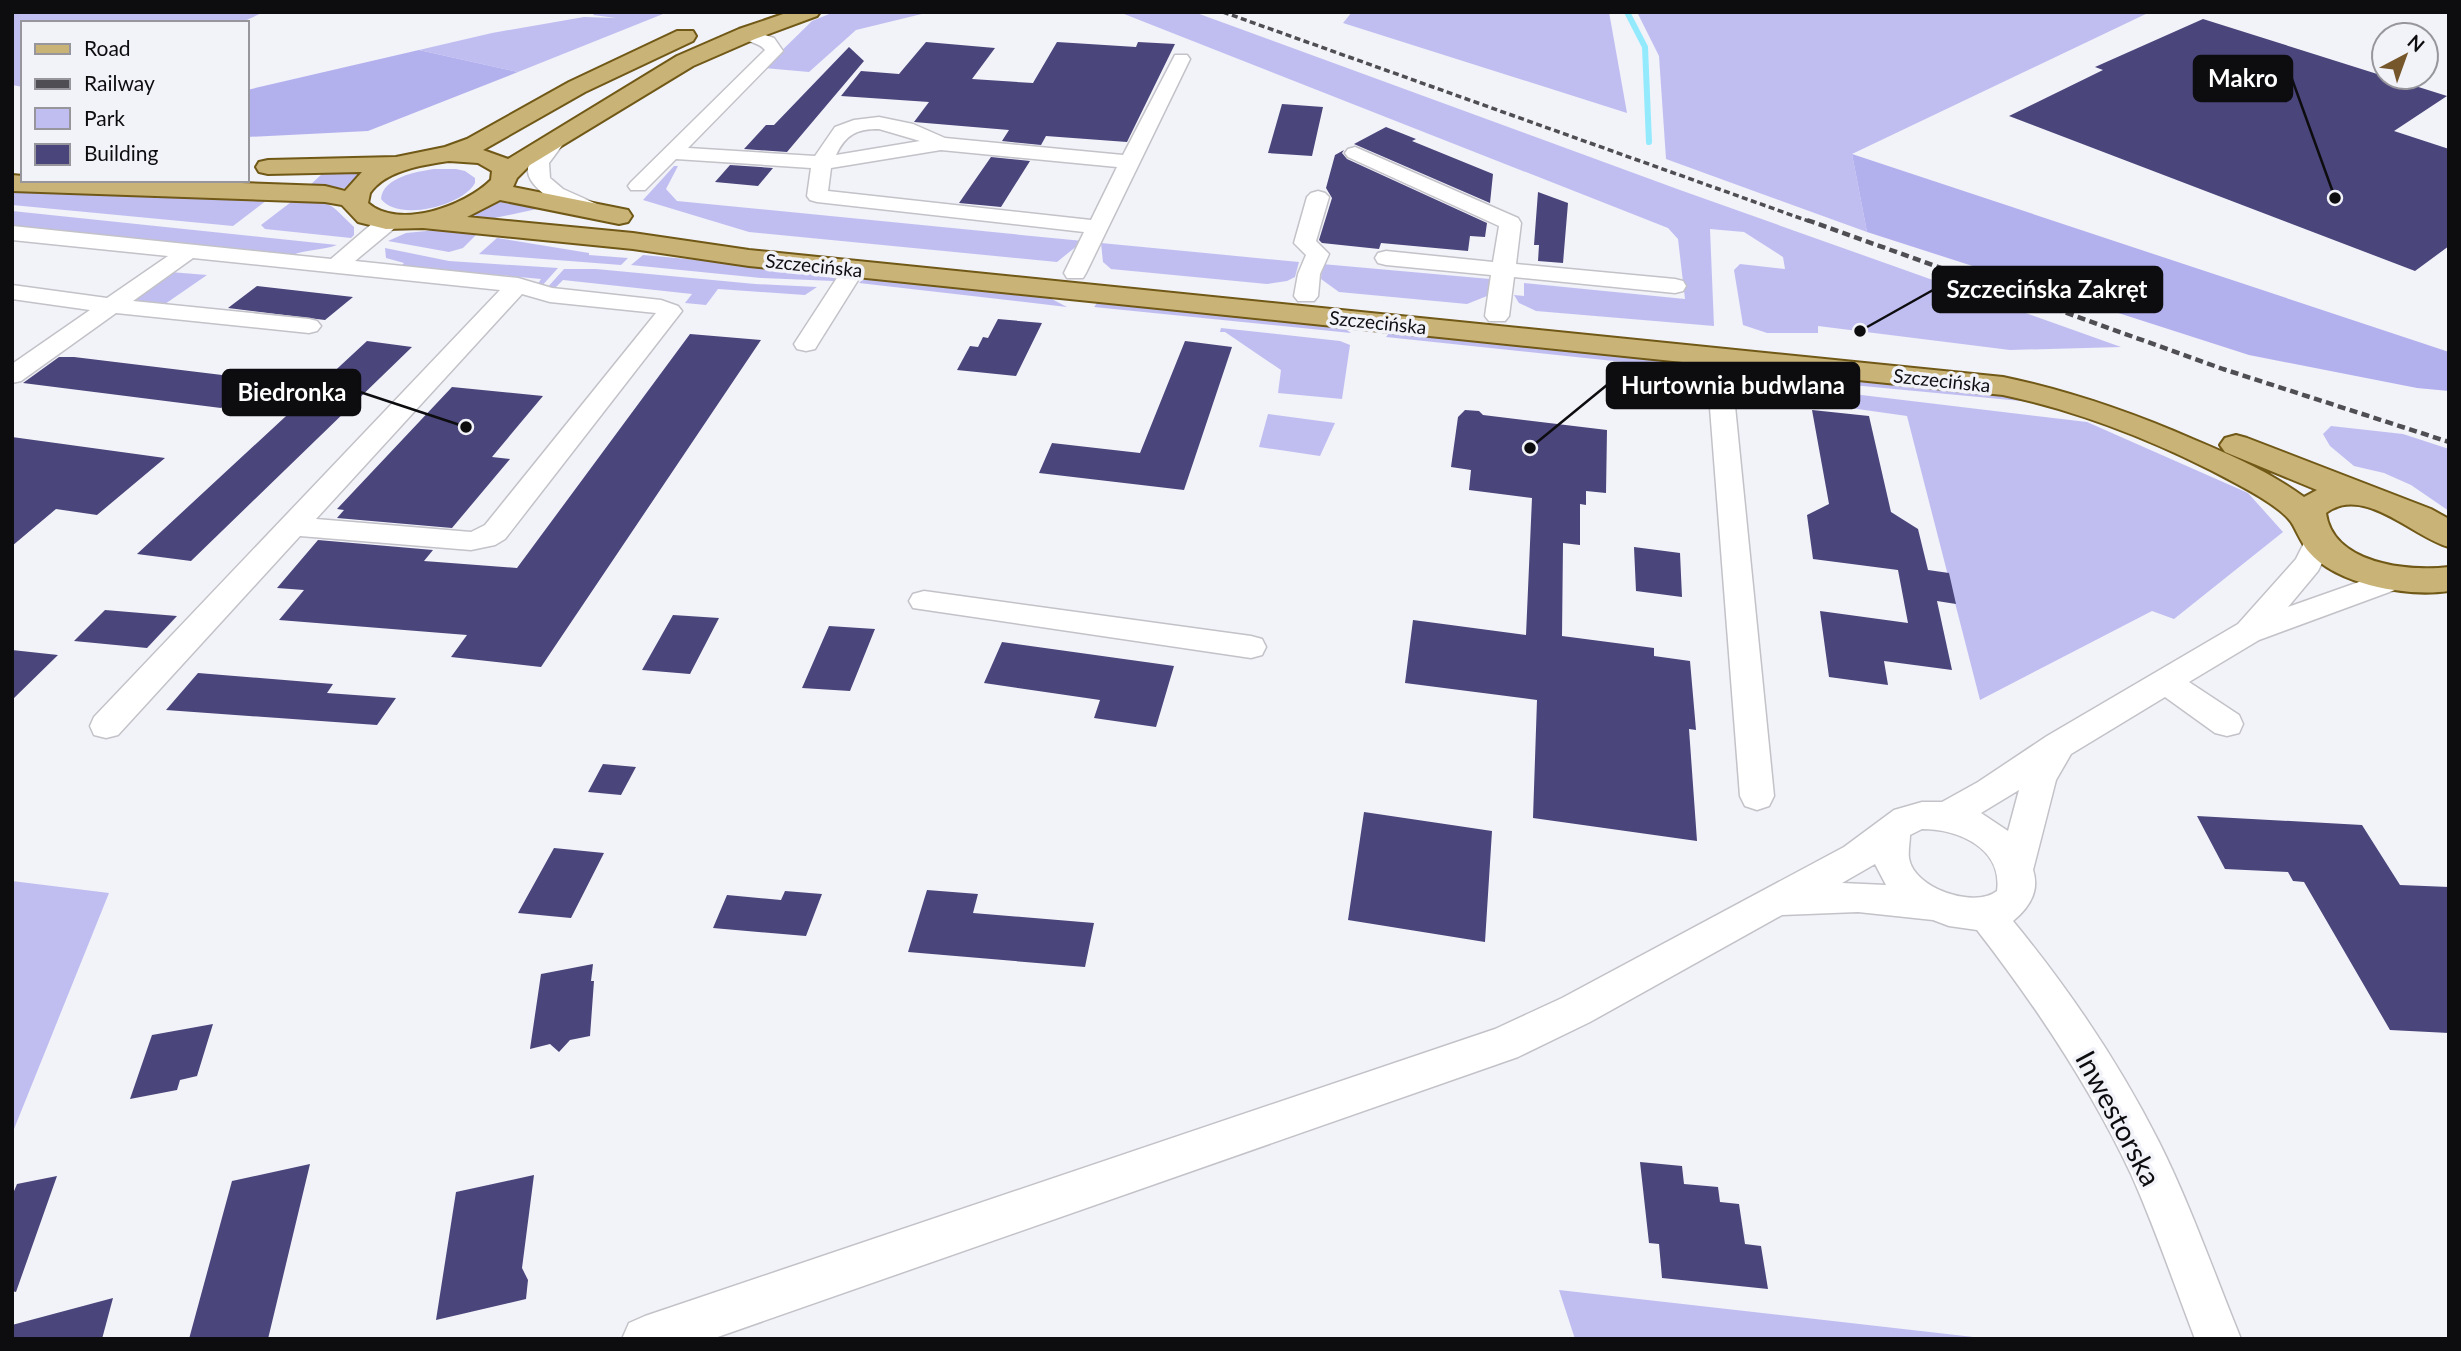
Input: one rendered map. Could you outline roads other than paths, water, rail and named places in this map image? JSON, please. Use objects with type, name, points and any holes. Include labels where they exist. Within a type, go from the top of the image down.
[{"type":"main road","points":[[12,183],[66,187],[325,194],[354,200],[362,213],[389,221],[421,220],[467,209],[502,182],[521,160],[685,61],[742,21],[810,12]]},
{"type":"main road","points":[[248,167],[368,166],[449,154],[476,144],[577,87],[708,27]]},
{"type":"main road","name":"Szczecińska","points":[[449,154],[472,155],[493,160],[504,169],[502,182],[510,195],[746,238],[1497,316],[1968,361],[2018,369],[2125,400],[2366,497]]},
{"type":"main road","points":[[354,200],[363,184],[402,163]]},
{"type":"main road","name":"Szczecińska","points":[[421,220],[624,240],[749,258],[2003,386],[2094,409],[2238,469],[2284,497],[2313,529],[2350,563],[2428,583]]},
{"type":"main road","points":[[2313,529],[2308,510],[2323,498],[2335,495],[2384,501],[2421,515],[2449,536]]},
{"type":"street","points":[[638,186],[774,51],[768,42],[742,21]]},
{"type":"street","points":[[1075,273],[1181,59]]},
{"type":"street","points":[[942,144],[916,130],[875,124],[859,125],[840,132],[822,163],[817,196],[1097,227]]},
{"type":"street","points":[[556,140],[538,164],[537,173],[541,182],[551,190],[593,211]]},
{"type":"street","points":[[672,153],[822,163],[942,144],[1132,162]]},
{"type":"street","points":[[1355,153],[1510,223],[1497,316]]},
{"type":"street","points":[[1306,296],[1309,274],[1318,254],[1305,243],[1318,197]]},
{"type":"street","points":[[336,265],[389,221]]},
{"type":"street","points":[[12,233],[518,285],[550,295],[661,307],[670,311],[495,531],[485,538],[471,541],[292,526]]},
{"type":"street","points":[[12,376],[189,251]]},
{"type":"street","points":[[1386,258],[1675,286]]},
{"type":"street","points":[[806,344],[854,269]]},
{"type":"street","points":[[106,726],[518,285]]},
{"type":"street","points":[[12,292],[309,326]]},
{"type":"street","points":[[1718,356],[1757,796]]},
{"type":"street","points":[[2248,632],[2308,564],[2313,529]]},
{"type":"street","points":[[1945,817],[1990,792],[2059,745],[2248,632],[2428,583]]},
{"type":"street","points":[[924,601],[1251,647]]},
{"type":"street","points":[[2165,681],[2227,724]]},
{"type":"street","points":[[2016,868],[2039,779],[2059,745]]},
{"type":"street","points":[[645,1339],[728,1325],[1504,1044],[1576,1010],[1773,902],[1869,850],[1903,822],[1917,816],[1945,817],[1973,825],[1991,837],[2006,852],[2016,868],[2019,884],[2014,899],[2003,909],[1987,915],[1968,915],[1937,906],[1858,897],[1773,902]]},
{"type":"street","points":[[1893,831],[1889,844],[1890,858],[1897,874],[1910,889],[1937,906]]},
{"type":"street","name":"Inwestorska","points":[[1987,915],[2025,962],[2088,1057],[2144,1157],[2218,1339]]},
{"type":"waterway","points":[[1627,12],[1645,47],[1649,142]]},
{"type":"railway","points":[[1223,12],[1811,222]]},
{"type":"railway","points":[[1807,220],[2223,369],[2449,442]]},
{"type":"place","name":"Makro","points":[[2335,198]]},
{"type":"place","name":"Szczecińska Zakręt","points":[[1860,331]]},
{"type":"place","name":"Biedronka","points":[[466,427]]},
{"type":"place","name":"Hurtownia budwlana","points":[[1530,448]]}]
